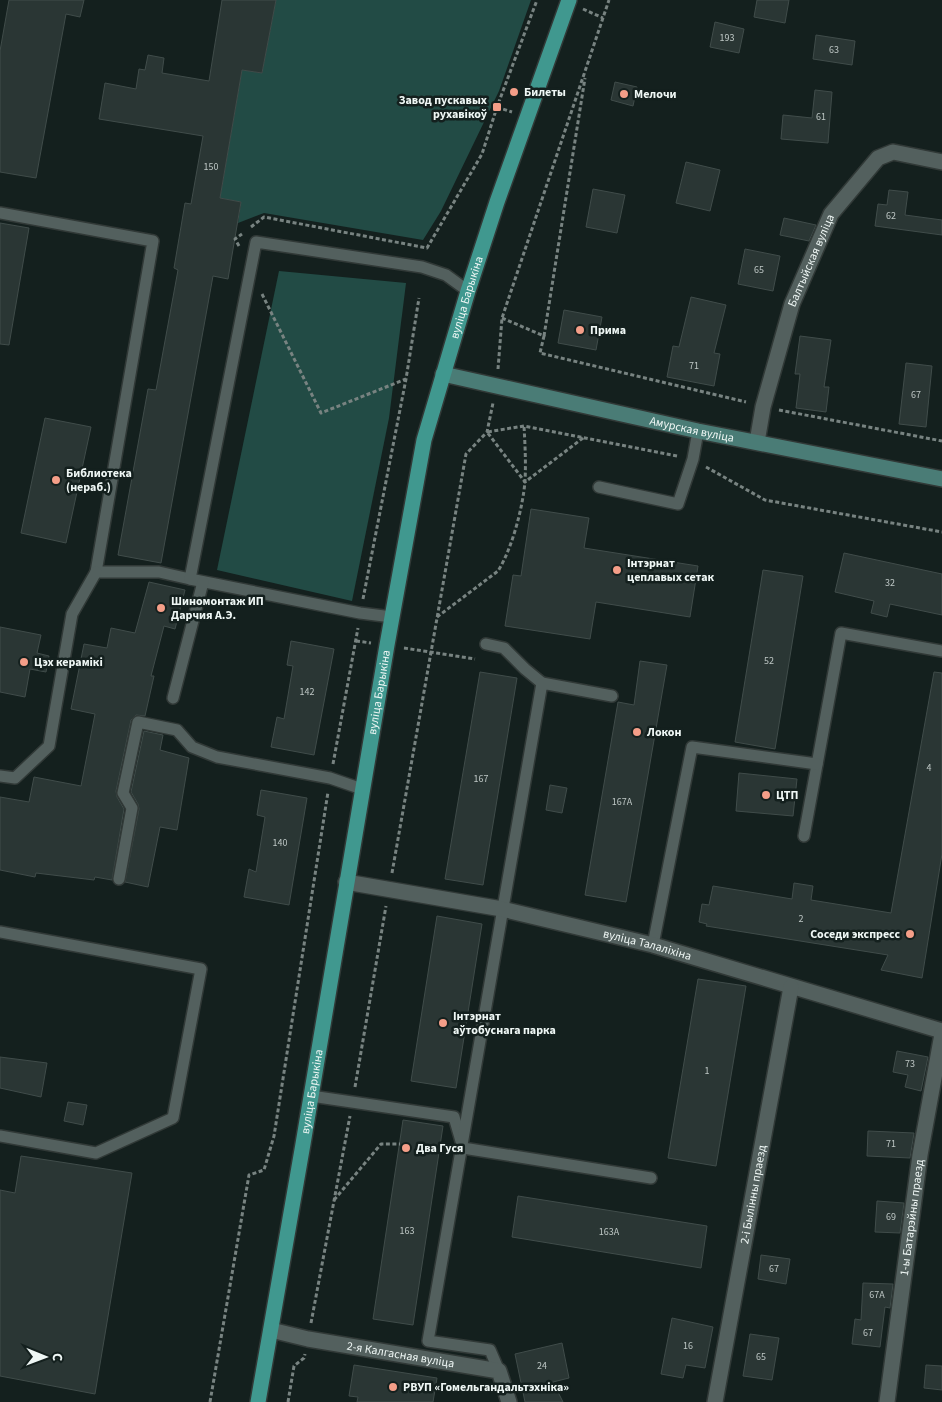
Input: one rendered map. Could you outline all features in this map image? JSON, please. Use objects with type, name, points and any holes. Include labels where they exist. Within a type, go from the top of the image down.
[{"type":"main road","name":"вуліца Барыкіна","points":[[258,1402],[362,789],[424,440],[468,290],[497,202],[569,0]]},
{"type":"street","name":"Балтыйская вуліца","points":[[757,442],[763,406],[792,304],[831,214],[878,158],[894,152],[942,162]]},
{"type":"street","name":"Амурская вуліца","points":[[443,374],[698,431],[942,478]]},
{"type":"street","name":"вуліца Талаліхіна","points":[[346,882],[502,909],[653,945],[942,1032]]},
{"type":"street","name":"2-і Былінны праезд","points":[[715,1402],[791,987]]},
{"type":"street","name":"1-ы Батарэйны праезд","points":[[887,1402],[920,1155],[942,1032]]},
{"type":"street","name":"2-я Калгасная вуліца","points":[[271,1330],[308,1339],[499,1371]]},
{"type":"street","points":[[499,1371],[509,1402]]},
{"type":"lane","points":[[0,212],[153,241],[96,572],[72,614],[48,746],[15,778],[0,776]]},
{"type":"lane","points":[[190,578],[256,242],[422,267],[446,274],[468,290]]},
{"type":"lane","points":[[599,487],[678,504],[693,460],[698,431]]},
{"type":"lane","points":[[96,572],[159,572],[360,613],[392,617]]},
{"type":"lane","points":[[173,698],[204,582]]},
{"type":"lane","points":[[804,836],[842,633],[942,652]]},
{"type":"lane","points":[[486,644],[504,648],[542,683],[612,696]]},
{"type":"lane","points":[[499,1371],[490,1350],[428,1341],[463,1148],[502,909],[542,683]]},
{"type":"lane","points":[[119,879],[132,808],[123,793],[138,722],[177,730],[192,747],[217,757],[330,778],[362,789]]},
{"type":"lane","points":[[653,945],[692,747],[817,764]]},
{"type":"lane","points":[[0,932],[201,969],[173,1118],[96,1153],[0,1136]]},
{"type":"lane","points":[[311,1096],[454,1117],[463,1148]]},
{"type":"lane","points":[[463,1148],[651,1178]]},
{"type":"path","points":[[250,228],[264,217],[426,248],[482,154],[497,107],[537,0]]},
{"type":"path","points":[[288,1402],[294,1366],[304,1358],[308,1339],[352,1102],[466,454],[487,432],[496,387],[502,318],[609,0]]},
{"type":"path","points":[[587,68],[540,353],[763,406],[942,441]]},
{"type":"path","points":[[242,233],[235,239],[321,412],[406,379]]},
{"type":"path","points":[[210,1402],[249,1175],[264,1170],[274,1136],[330,778],[406,379],[419,298]]},
{"type":"path","points":[[502,318],[544,336]]},
{"type":"path","points":[[487,432],[524,426],[693,460],[765,500],[942,532]]},
{"type":"path","points":[[436,617],[498,571],[504,561],[516,528],[525,482],[524,426]]},
{"type":"path","points":[[487,432],[525,482]]},
{"type":"path","points":[[525,482],[583,438]]},
{"type":"path","points":[[356,640],[475,659]]},
{"type":"path","points":[[334,1200],[381,1144],[400,1144]]},
{"type":"green space","points":[[276,0],[531,0],[499,91],[441,211],[423,240],[264,213],[238,223],[241,202],[220,198],[242,70],[262,73]]},
{"type":"green space","points":[[279,271],[406,283],[389,418],[352,601],[217,570]]},
{"type":"building","points":[[9,0],[84,0],[80,17],[66,14],[36,178],[0,172],[0,51]]},
{"type":"building","points":[[222,0],[276,0],[262,73],[242,70],[220,198],[241,202],[228,279],[213,276],[161,563],[118,555],[148,389],[156,390],[178,270],[174,268],[185,203],[191,204],[203,136],[99,119],[105,83],[136,89],[139,69],[145,70],[148,55],[164,58],[162,73],[209,81]]},
{"type":"building","points":[[757,0],[789,0],[785,23],[754,17]]},
{"type":"building","points":[[715,22],[744,29],[739,53],[710,47]]},
{"type":"building","points":[[816,35],[855,41],[852,65],[813,59]]},
{"type":"building","name":"Мелочи","points":[[615,82],[637,87],[633,106],[611,100]]},
{"type":"building","points":[[815,90],[832,92],[828,143],[781,139],[783,115],[812,118]]},
{"type":"building","points":[[686,162],[720,170],[710,211],[676,203]]},
{"type":"building","points":[[593,189],[625,195],[617,233],[586,227]]},
{"type":"building","points":[[889,190],[908,192],[905,215],[942,220],[942,235],[875,226],[878,204],[887,205]]},
{"type":"building","points":[[784,218],[816,225],[809,241],[780,235]]},
{"type":"building","points":[[0,223],[29,228],[9,345],[0,344]]},
{"type":"building","points":[[745,249],[780,256],[773,291],[738,284]]},
{"type":"building","points":[[691,297],[726,305],[714,353],[720,354],[714,386],[667,377],[673,346],[679,347]]},
{"type":"building","name":"Прима","points":[[564,310],[602,317],[596,350],[558,343]]},
{"type":"building","points":[[800,336],[831,340],[824,387],[829,387],[826,412],[796,408],[800,374],[795,374]]},
{"type":"building","points":[[906,363],[932,366],[926,427],[899,424]]},
{"type":"building","name":"Библиотека (нераб.)","points":[[45,418],[91,427],[66,543],[21,533]]},
{"type":"building","name":"Інтэрнат цеплавых сетак","points":[[531,509],[589,518],[584,548],[698,566],[690,617],[596,602],[590,639],[505,626],[513,575],[521,576]]},
{"type":"building","points":[[844,553],[942,574],[942,615],[890,604],[887,617],[871,613],[874,601],[835,592]]},
{"type":"building","points":[[763,570],[803,576],[775,749],[735,742]]},
{"type":"building","points":[[149,582],[185,590],[175,629],[164,626],[151,676],[154,676],[145,716],[136,715],[131,720],[116,791],[117,797],[124,809],[112,880],[95,877],[94,880],[36,873],[35,877],[0,870],[0,797],[29,802],[34,777],[81,786],[95,714],[71,709],[84,644],[107,648],[111,628],[135,633]]},
{"type":"building","name":"Цэх керамікі","points":[[0,627],[41,635],[37,653],[49,656],[46,672],[30,669],[25,697],[0,692]]},
{"type":"building","points":[[291,641],[334,649],[314,755],[271,747],[277,717],[284,719],[293,666],[287,665]]},
{"type":"building","points":[[640,661],[667,665],[626,902],[585,895],[618,702],[634,705]]},
{"type":"building","points":[[480,672],[517,678],[483,885],[445,879]]},
{"type":"building","points":[[934,672],[942,673],[942,854],[922,978],[881,970],[888,955],[706,926],[707,924],[699,922],[702,904],[709,905],[713,886],[792,899],[794,883],[813,886],[811,900],[891,913]]},
{"type":"building","points":[[144,731],[163,735],[160,750],[189,758],[177,830],[160,827],[148,887],[125,882],[139,809],[131,792]]},
{"type":"building","name":"ЦТП","points":[[739,773],[797,779],[793,816],[736,811]]},
{"type":"building","points":[[550,785],[567,788],[562,813],[546,810]]},
{"type":"building","points":[[261,790],[307,798],[289,905],[244,897],[249,869],[256,872],[265,817],[257,815]]},
{"type":"building","name":"Інтэрнат аўтобуснага парка","points":[[437,916],[482,924],[456,1088],[411,1081]]},
{"type":"building","points":[[698,979],[746,986],[716,1166],[668,1158]]},
{"type":"building","points":[[897,1051],[928,1057],[921,1091],[905,1087],[908,1075],[893,1072]]},
{"type":"building","points":[[0,1057],[47,1063],[41,1097],[0,1088]]},
{"type":"building","points":[[68,1102],[87,1105],[83,1125],[64,1121]]},
{"type":"building","points":[[403,1120],[443,1126],[413,1325],[373,1319]]},
{"type":"building","points":[[868,1131],[914,1133],[910,1158],[867,1156]]},
{"type":"building","points":[[21,1156],[132,1173],[95,1394],[0,1376],[0,1190],[15,1193]]},
{"type":"building","points":[[518,1196],[707,1226],[701,1268],[512,1237]]},
{"type":"building","points":[[877,1201],[904,1203],[900,1233],[875,1232]]},
{"type":"building","points":[[761,1255],[790,1259],[786,1284],[758,1279]]},
{"type":"building","points":[[863,1283],[893,1284],[890,1308],[885,1307],[880,1347],[852,1344],[855,1319],[861,1320]]},
{"type":"building","points":[[672,1318],[713,1327],[705,1368],[686,1365],[683,1378],[661,1374]]},
{"type":"building","points":[[750,1334],[779,1338],[772,1380],[743,1376]]},
{"type":"building","points":[[562,1343],[569,1378],[553,1382],[563,1402],[525,1402],[515,1354]]},
{"type":"building","name":"РВУП «Гомельгандальтэхніка»","points":[[354,1365],[437,1378],[433,1402],[357,1402],[358,1397],[349,1396]]},
{"type":"building","points":[[926,1365],[942,1366],[942,1390],[924,1388]]},
{"type":"place","name":"Билеты","points":[[514,92]]},
{"type":"place","name":"Мелочи","points":[[624,94]]},
{"type":"place","name":"Завод пускавых рухавікоў","points":[[497,107]]},
{"type":"place","name":"Прима","points":[[580,330]]},
{"type":"place","name":"Библиотека (нераб.)","points":[[56,480]]},
{"type":"place","name":"Інтэрнат цеплавых сетак","points":[[617,570]]},
{"type":"place","name":"Шиномонтаж ИП Дарчия А.Э.","points":[[161,608]]},
{"type":"place","name":"Цэх керамікі","points":[[24,662]]},
{"type":"place","name":"Локон","points":[[637,732]]},
{"type":"place","name":"ЦТП","points":[[766,795]]},
{"type":"place","name":"Соседи экспресс","points":[[910,934]]},
{"type":"place","name":"Інтэрнат аўтобуснага парка","points":[[443,1023]]},
{"type":"place","name":"Два Гуся","points":[[406,1148]]},
{"type":"place","name":"РВУП «Гомельгандальтэхніка»","points":[[393,1387]]}]
